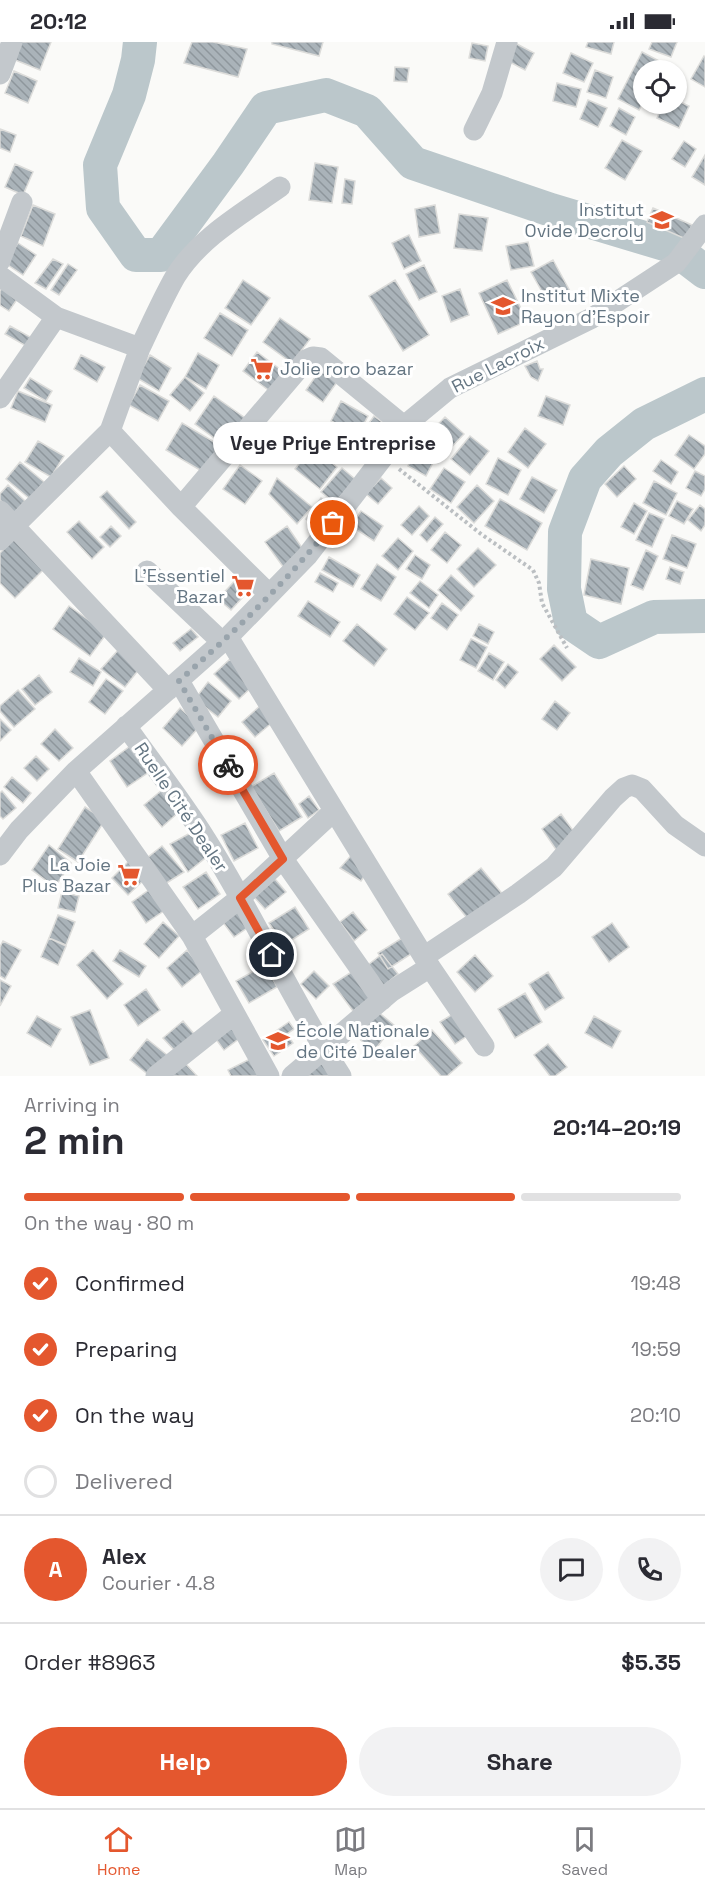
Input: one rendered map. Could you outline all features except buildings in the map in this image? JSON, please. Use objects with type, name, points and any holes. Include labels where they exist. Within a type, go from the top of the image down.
[{"type":"street","points":[[0,74],[12,42]]},
{"type":"street","points":[[474,130],[492,93],[507,42]]},
{"type":"street","points":[[280,187],[219,230],[192,255],[176,276],[140,348],[110,431],[5,525],[174,686],[283,859],[382,1000]]},
{"type":"street","points":[[0,261],[22,202]]},
{"type":"street","name":"Rue Lacroix","points":[[0,855],[20,830],[76,771],[225,639],[307,556],[384,456],[404,426],[450,388],[592,318],[676,263],[705,225]]},
{"type":"street","points":[[0,276],[56,317],[140,348]]},
{"type":"street","points":[[0,398],[56,317]]},
{"type":"street","points":[[181,507],[306,360],[313,357],[321,358],[404,426]]},
{"type":"street","points":[[110,431],[181,507],[269,594]]},
{"type":"street","points":[[147,571],[225,639],[428,962],[484,1046]]},
{"type":"street","name":"Ruelle Cité Dealer","points":[[126,726],[204,837],[341,1076]]},
{"type":"street","points":[[76,771],[192,936],[269,1076]]},
{"type":"street","points":[[292,1076],[428,962],[554,867],[624,788],[632,785],[642,789],[675,825],[705,846]]},
{"type":"street","points":[[192,936],[240,898],[334,811]]},
{"type":"street","points":[[156,1076],[234,1014]]},
{"type":"path","points":[[384,456],[481,534],[533,570],[539,583],[542,603],[567,648]]},
{"type":"waterway","points":[[140,42],[129,95],[100,165],[103,208],[136,255],[161,255],[266,108],[326,95],[367,111],[413,163],[551,210],[671,246],[705,272]]},
{"type":"waterway","points":[[705,394],[644,424],[609,452],[585,479],[565,532],[564,589],[571,623],[599,642],[654,617],[705,616]]},
{"type":"way so far","points":[[228,765],[179,681],[230,635],[307,556],[333,523]]},
{"type":"place","name":"Institut Ovide Decroly","points":[[662,220]]},
{"type":"place","name":"Institut Mixte Rayon d'Espoir","points":[[503,306]]},
{"type":"place","name":"Jolie roro bazar","points":[[262,369]]},
{"type":"place","name":"Veye Priye Entreprise","points":[[333,523]]},
{"type":"place","name":"L'Essentiel Bazar","points":[[243,586]]},
{"type":"place","name":"La Joie Plus Bazar","points":[[129,875]]},
{"type":"place","name":"École Nationale de Cité Dealer","points":[[278,1041]]},
{"type":"route","points":[[228,765],[283,859],[240,898],[272,955]]}]
